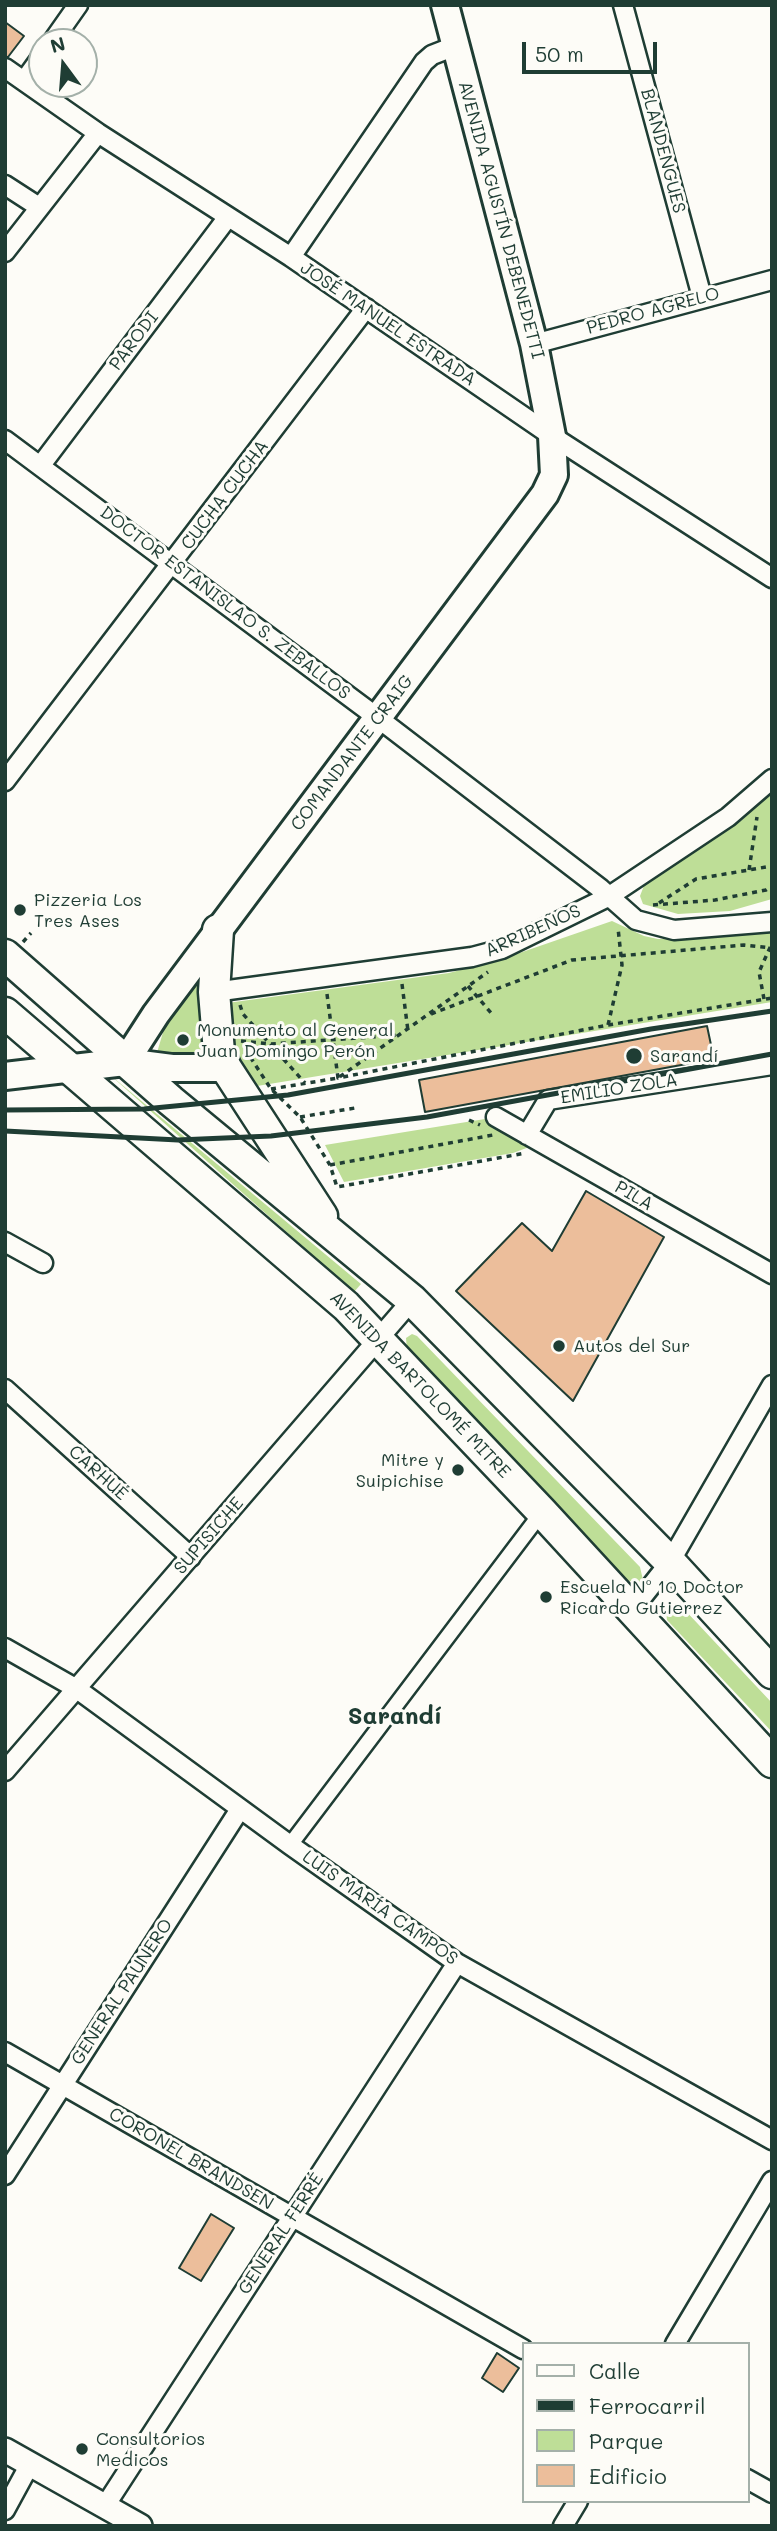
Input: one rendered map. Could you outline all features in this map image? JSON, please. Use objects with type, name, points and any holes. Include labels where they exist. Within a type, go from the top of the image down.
[{"type":"main road","name":"AVENIDA AGUSTÍN DEBENEDETTI","points":[[445,5],[534,344],[552,436]]},
{"type":"main road","name":"COMANDANTE CRAIG","points":[[125,1062],[156,1014],[218,930],[545,494],[554,475],[552,436]]},
{"type":"main road","points":[[218,930],[225,991],[219,1052],[226,1068],[287,1158],[333,1234]]},
{"type":"main road","points":[[5,955],[125,1062],[412,1300],[670,1562],[772,1672]]},
{"type":"main road","name":"AVENIDA BARTOLOMÉ MITRE","points":[[5,1013],[346,1306],[542,1512],[772,1762]]},
{"type":"main road","points":[[5,1059],[71,1069]]},
{"type":"main road","points":[[5,1076],[125,1062],[172,1068],[226,1068]]},
{"type":"street","points":[[62,28],[78,5]]},
{"type":"street","name":"BLANDENGUES","points":[[623,5],[702,297]]},
{"type":"street","points":[[291,257],[424,62],[432,55],[455,46]]},
{"type":"street","name":"JOSÉ MANUEL ESTRADA","points":[[5,68],[98,133],[291,257],[552,436],[772,578]]},
{"type":"street","points":[[24,81],[28,75]]},
{"type":"street","points":[[5,252],[98,133]]},
{"type":"street","points":[[5,185],[39,207]]},
{"type":"street","name":"PARODI","points":[[41,465],[228,217]]},
{"type":"street","name":"PEDRO AGRELO","points":[[534,344],[772,280]]},
{"type":"street","name":"CUCHA CUCHA","points":[[5,781],[366,308]]},
{"type":"street","name":"DOCTOR ESTANISLAO S. ZEBALLOS","points":[[5,440],[378,718],[608,897],[622,911],[655,928],[674,930],[772,922]]},
{"type":"street","name":"ARRIBEÑOS","points":[[225,991],[400,967],[502,949],[608,897],[710,830],[772,779]]},
{"type":"street","name":"EMILIO ZOLA","points":[[527,1135],[548,1100],[772,1065]]},
{"type":"street","name":"PILA","points":[[496,1126],[527,1135],[772,1275]]},
{"type":"street","points":[[5,1242],[43,1263]]},
{"type":"street","name":"SUPISICHE","points":[[5,1771],[412,1300]]},
{"type":"street","points":[[632,1610],[670,1562],[772,1385]]},
{"type":"street","name":"CARHUÉ","points":[[5,1389],[191,1557]]},
{"type":"street","points":[[290,1845],[542,1512]]},
{"type":"street","name":"LUIS MARÍA CAMPOS","points":[[5,1648],[77,1689],[457,1963],[772,2140]]},
{"type":"street","name":"GENERAL PAUNERO","points":[[5,2175],[240,1809]]},
{"type":"street","name":"GENERAL FERRÉ","points":[[105,2506],[457,1963]]},
{"type":"street","name":"CORONEL BRANDSEN","points":[[5,2052],[522,2348]]},
{"type":"street","points":[[676,2342],[772,2181]]},
{"type":"street","points":[[5,2449],[140,2526]]},
{"type":"street","points":[[5,2510],[30,2464]]},
{"type":"street","points":[[749,2480],[772,2493]]},
{"type":"street","points":[[563,2526],[577,2503]]},
{"type":"path","points":[[746,802],[757,815],[749,870]]},
{"type":"path","points":[[657,905],[696,879],[772,866]]},
{"type":"path","points":[[608,1025],[620,980],[622,955],[618,934],[622,911],[715,900],[766,890],[772,886]]},
{"type":"path","points":[[431,1014],[572,960],[744,944],[771,946],[759,972],[764,999]]},
{"type":"path","points":[[400,967],[408,1031]]},
{"type":"path","points":[[338,1078],[408,1031],[490,970]]},
{"type":"path","points":[[324,978],[338,1078]]},
{"type":"path","points":[[468,986],[492,1014]]},
{"type":"path","points":[[225,991],[305,1083]]},
{"type":"path","points":[[271,1089],[608,1025],[772,998]]},
{"type":"path","points":[[236,1032],[271,1089],[300,1116],[330,1165],[337,1186],[522,1156],[544,1145]]},
{"type":"path","points":[[241,1041],[271,1044],[402,1035]]},
{"type":"path","points":[[300,1116],[355,1108]]},
{"type":"path","points":[[330,1165],[496,1126]]},
{"type":"green space","points":[[772,791],[772,899],[730,911],[678,914],[643,904],[640,896],[645,883],[742,820]]},
{"type":"green space","points":[[612,921],[644,936],[658,939],[772,932],[772,1002],[257,1086],[250,1082],[222,1014],[227,1003],[449,973],[505,958]]},
{"type":"green space","points":[[203,971],[212,1056],[156,1056],[169,1012]]},
{"type":"green space","points":[[109,1074],[361,1284],[354,1292]]},
{"type":"green space","points":[[485,1119],[532,1146],[513,1153],[344,1182],[325,1145]]},
{"type":"green space","points":[[412,1334],[417,1336],[640,1567],[643,1580],[638,1584],[627,1580],[407,1350],[406,1338]]},
{"type":"green space","points":[[672,1606],[683,1608],[772,1703],[772,1732],[667,1620],[666,1611]]},
{"type":"building","points":[[5,22],[24,36],[8,57],[5,57]]},
{"type":"building","points":[[707,1026],[714,1059],[425,1112],[419,1080]]},
{"type":"building","name":"Autos del Sur","points":[[586,1191],[664,1237],[573,1401],[456,1291],[522,1223],[552,1251]]},
{"type":"building","points":[[211,2214],[234,2228],[201,2281],[179,2268]]},
{"type":"building","points":[[497,2353],[519,2368],[503,2392],[482,2378]]},
{"type":"railway","points":[[5,1110],[144,1109],[288,1095],[651,1029],[772,1011]]},
{"type":"railway","points":[[5,1131],[178,1140],[271,1136],[427,1117],[772,1054]]},
{"type":"place","name":"Pizzeria Los Tres Ases","points":[[20,910]]},
{"type":"place","name":"Monumento al General Juan Domingo Perón","points":[[183,1040]]},
{"type":"place","name":"Sarandí","points":[[634,1056]]},
{"type":"place","name":"Autos del Sur","points":[[559,1346]]},
{"type":"place","name":"Mitre y Suipichise","points":[[458,1470]]},
{"type":"place","name":"Escuela Nº 10 Doctor Ricardo Gutierrez","points":[[546,1597]]},
{"type":"place","name":"Consultorios Medicos","points":[[82,2449]]},
{"type":"district","name":"Sarandí","points":[[395,1717]]}]
